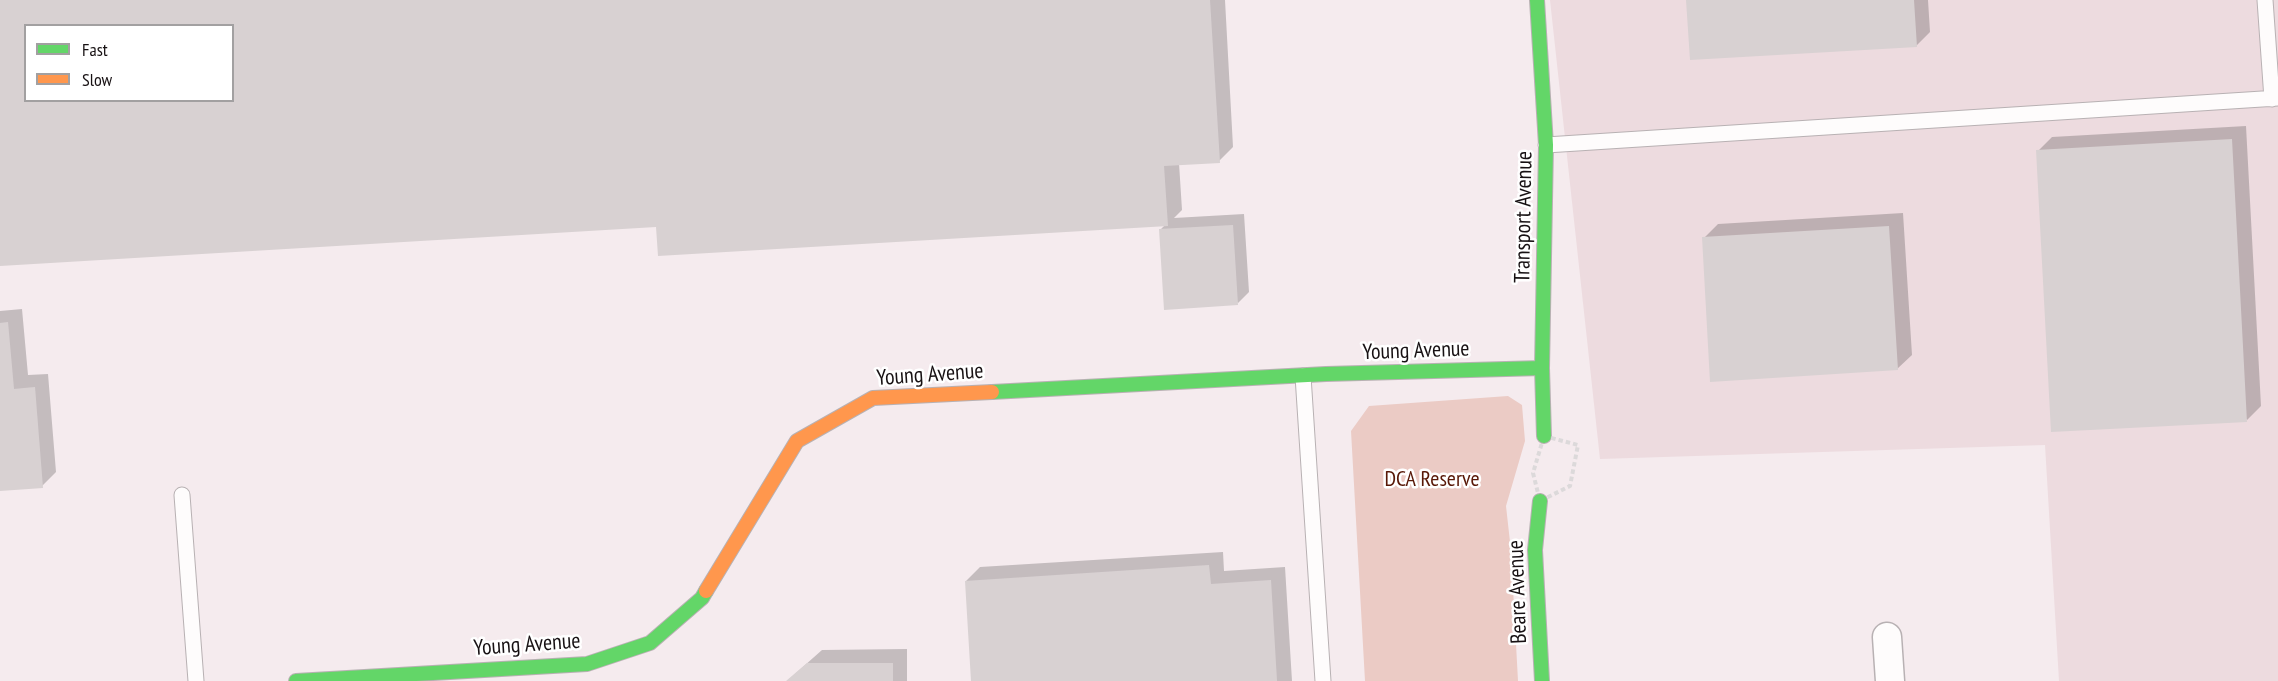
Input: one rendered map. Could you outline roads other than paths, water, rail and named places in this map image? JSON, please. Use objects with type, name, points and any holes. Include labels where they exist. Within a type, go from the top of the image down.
[{"type":"street","name":"Transport Avenue","points":[[1537,0],[1546,145],[1542,368],[1544,435]]},
{"type":"street","name":"Young Avenue","points":[[296,681],[587,664],[650,643],[702,598],[796,441],[873,398],[1303,376],[1542,368]]},
{"type":"street","name":"Beare Avenue","points":[[1540,501],[1534,550],[1542,681]]},
{"type":"street","points":[[1887,637],[1890,681]]},
{"type":"lane","points":[[1546,145],[2275,98],[2265,0]]},
{"type":"lane","points":[[1303,376],[1323,681]]},
{"type":"lane","points":[[182,495],[196,681]]},
{"type":"park label","name":"DCA Reserve","points":[[1432,480]]}]
